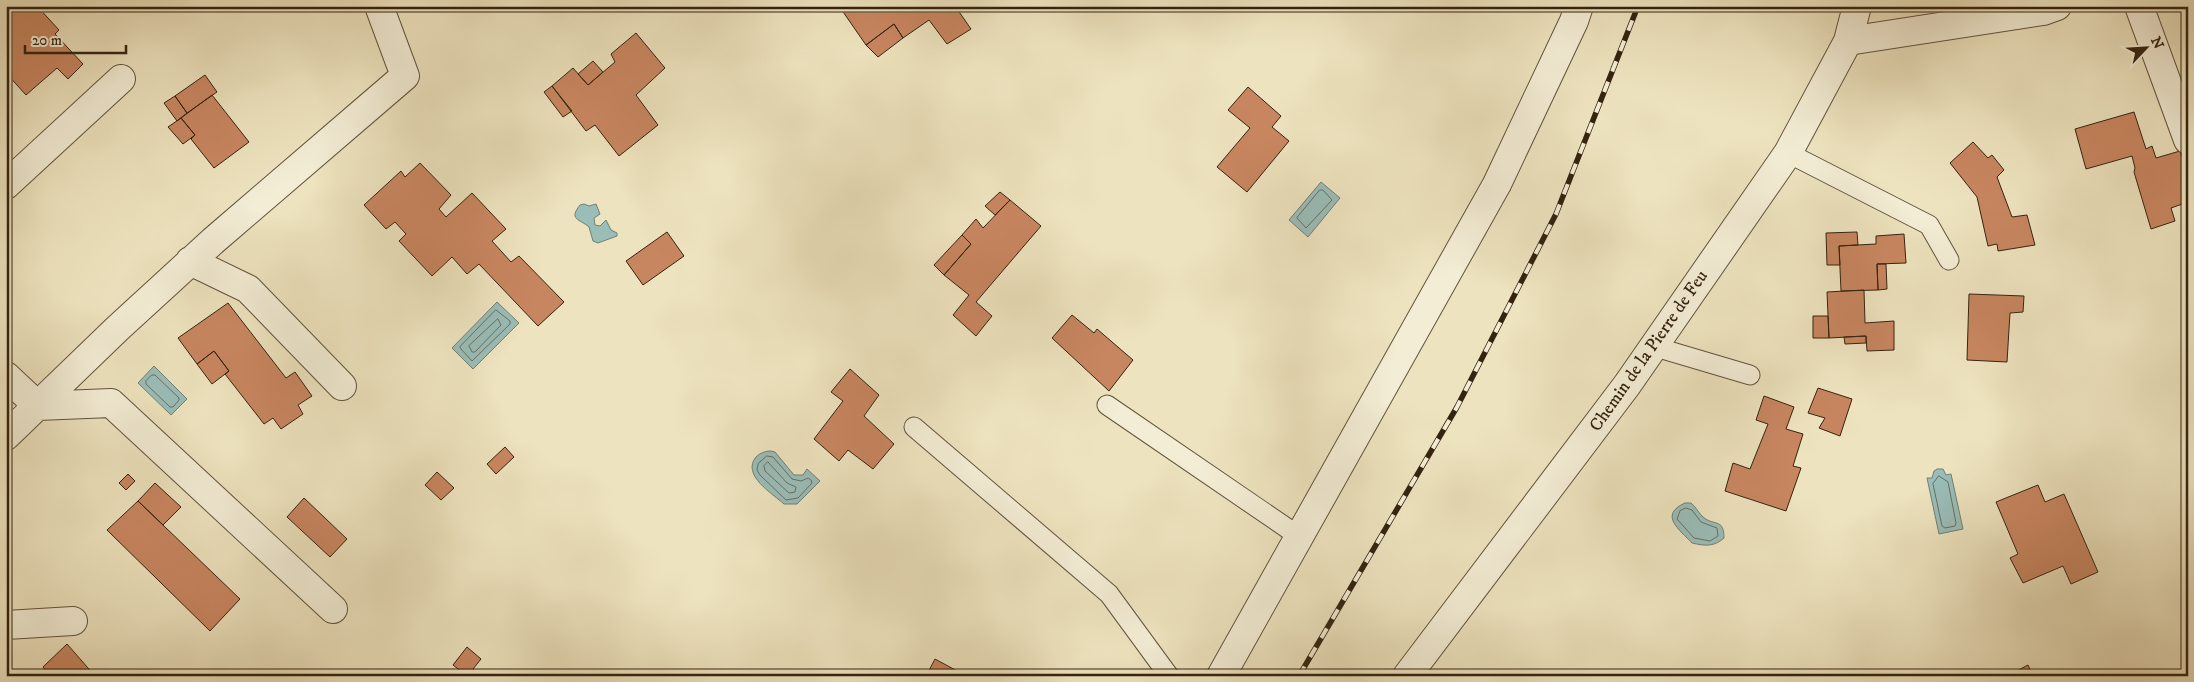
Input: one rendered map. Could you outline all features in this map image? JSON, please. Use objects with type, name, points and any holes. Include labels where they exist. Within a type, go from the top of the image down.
[{"type":"street","points":[[6,436],[190,261],[405,76],[379,6]]},
{"type":"street","points":[[1221,676],[1497,184],[1574,21],[1579,6]]},
{"type":"street","name":"Chemin de la Pierre de Feu","points":[[1407,676],[1627,384],[1788,153],[1848,41],[1857,6]]},
{"type":"street","points":[[1848,41],[1951,16],[2043,11],[2057,6]]},
{"type":"street","points":[[2139,6],[2188,140]]},
{"type":"street","points":[[6,185],[121,79]]},
{"type":"street","points":[[190,261],[248,290],[342,386]]},
{"type":"street","points":[[6,376],[38,406],[111,403],[333,609]]},
{"type":"street","points":[[6,626],[73,621]]},
{"type":"lane","points":[[1788,153],[1929,225],[1949,260]]},
{"type":"lane","points":[[1652,346],[1750,374]]},
{"type":"lane","points":[[1107,405],[1300,537]]},
{"type":"lane","points":[[914,427],[1109,594],[1169,676]]},
{"type":"water","points":[[1321,182],[1340,198],[1308,237],[1289,220]]},
{"type":"water","points":[[596,204],[600,214],[594,218],[595,225],[600,226],[606,220],[611,230],[617,233],[617,236],[598,243],[593,241],[589,227],[575,216],[580,205],[589,206]]},
{"type":"water","points":[[497,302],[519,323],[473,369],[452,348]]},
{"type":"water","points":[[154,366],[187,399],[171,415],[138,383]]},
{"type":"water","points":[[763,452],[775,452],[794,475],[803,475],[807,469],[820,481],[797,504],[784,504],[760,484],[752,471],[752,464],[756,457]]},
{"type":"water","points":[[1943,469],[1946,475],[1951,474],[1963,529],[1939,534],[1927,478],[1932,478],[1934,471]]},
{"type":"water","points":[[1685,503],[1691,503],[1702,516],[1720,525],[1724,531],[1724,538],[1717,543],[1709,545],[1692,543],[1677,528],[1672,518],[1673,512]]},
{"type":"building","points":[[6,6],[37,6],[59,30],[55,34],[83,64],[68,79],[57,68],[26,95],[6,73]]},
{"type":"building","points":[[839,6],[955,6],[971,29],[947,44],[929,20],[903,38],[894,24],[866,45]]},
{"type":"building","points":[[894,24],[903,38],[878,57],[866,45]]},
{"type":"building","points":[[636,33],[665,68],[636,95],[658,125],[619,156],[595,125],[586,131],[552,86],[573,68],[588,85],[615,62],[611,54]]},
{"type":"building","points":[[593,61],[603,72],[588,85],[578,74]]},
{"type":"building","points":[[205,75],[217,92],[187,113],[175,96]]},
{"type":"building","points":[[552,86],[572,111],[563,117],[544,92]]},
{"type":"building","points":[[1248,87],[1281,116],[1272,127],[1289,141],[1247,192],[1217,167],[1250,128],[1228,110]]},
{"type":"building","points":[[212,95],[249,142],[214,168],[191,139],[195,135],[181,118]]},
{"type":"building","points":[[175,96],[187,113],[177,121],[164,103]]},
{"type":"building","points":[[2134,112],[2146,149],[2152,146],[2156,158],[2180,151],[2188,172],[2188,181],[2184,181],[2188,202],[2171,208],[2175,221],[2151,229],[2134,172],[2132,156],[2086,169],[2075,129]]},
{"type":"building","points":[[181,118],[195,135],[183,144],[168,127]]},
{"type":"building","points":[[1973,142],[1988,158],[1992,155],[2004,170],[1997,177],[2012,217],[2027,215],[2035,245],[1998,251],[1997,244],[1988,246],[1977,197],[1950,163]]},
{"type":"building","points":[[420,163],[451,195],[439,209],[446,217],[472,193],[506,229],[492,241],[511,262],[519,256],[564,302],[538,326],[479,264],[467,274],[452,257],[432,276],[399,241],[406,234],[395,222],[386,229],[364,205],[401,171],[405,177]]},
{"type":"building","points":[[1000,192],[1010,200],[995,215],[985,206]]},
{"type":"building","points":[[1010,200],[1041,226],[976,302],[992,316],[976,336],[953,315],[969,295],[944,275],[971,244],[962,235],[976,219],[983,228]]},
{"type":"building","points":[[667,232],[684,256],[643,285],[626,261]]},
{"type":"building","points":[[1857,232],[1858,245],[1839,246],[1840,265],[1827,265],[1826,233]]},
{"type":"building","points":[[1904,234],[1906,263],[1877,264],[1878,290],[1841,291],[1839,246],[1876,244],[1876,236]]},
{"type":"building","points":[[962,235],[971,244],[944,275],[934,265]]},
{"type":"building","points":[[1877,264],[1886,264],[1887,289],[1878,290]]},
{"type":"building","points":[[1864,290],[1865,323],[1894,321],[1894,350],[1867,351],[1866,336],[1829,338],[1827,292]]},
{"type":"building","points":[[1969,294],[2024,296],[2023,312],[2010,313],[2007,362],[1967,360]]},
{"type":"building","points":[[228,303],[286,378],[295,372],[312,396],[298,405],[303,414],[281,429],[273,418],[264,424],[225,374],[229,371],[214,351],[197,364],[178,338]]},
{"type":"building","points":[[1072,315],[1094,333],[1097,329],[1133,360],[1109,391],[1052,338]]},
{"type":"building","points":[[1813,316],[1828,316],[1829,338],[1813,338]]},
{"type":"building","points":[[1866,336],[1866,343],[1845,344],[1844,337]]},
{"type":"building","points":[[214,351],[229,371],[212,384],[197,364]]},
{"type":"building","points":[[850,369],[879,395],[864,416],[894,444],[873,469],[848,450],[839,461],[814,439],[843,401],[831,392]]},
{"type":"building","points":[[1818,388],[1852,399],[1840,436],[1819,428],[1825,418],[1808,413]]},
{"type":"building","points":[[1764,396],[1794,407],[1786,429],[1803,434],[1793,466],[1801,468],[1786,511],[1725,491],[1733,463],[1750,469],[1768,424],[1756,420]]},
{"type":"building","points":[[505,447],[514,457],[496,474],[487,464]]},
{"type":"building","points":[[437,472],[454,488],[441,500],[425,485]]},
{"type":"building","points":[[128,474],[135,481],[126,490],[119,483]]},
{"type":"building","points":[[155,483],[181,507],[163,525],[138,501]]},
{"type":"building","points":[[2038,485],[2045,502],[2064,494],[2098,572],[2071,584],[2063,566],[2023,583],[2010,558],[2018,554],[1996,502]]},
{"type":"building","points":[[304,498],[347,539],[330,557],[287,517]]},
{"type":"building","points":[[138,501],[240,599],[210,631],[107,530]]},
{"type":"building","points":[[67,644],[95,676],[50,676],[43,667]]},
{"type":"building","points":[[467,647],[481,659],[473,669],[480,676],[467,676],[453,665]]},
{"type":"building","points":[[935,659],[959,672],[956,676],[926,676]]},
{"type":"building","points":[[2028,665],[2033,676],[2007,676]]},
{"type":"railway","points":[[1299,676],[1457,407],[1556,214],[1638,6]]}]
